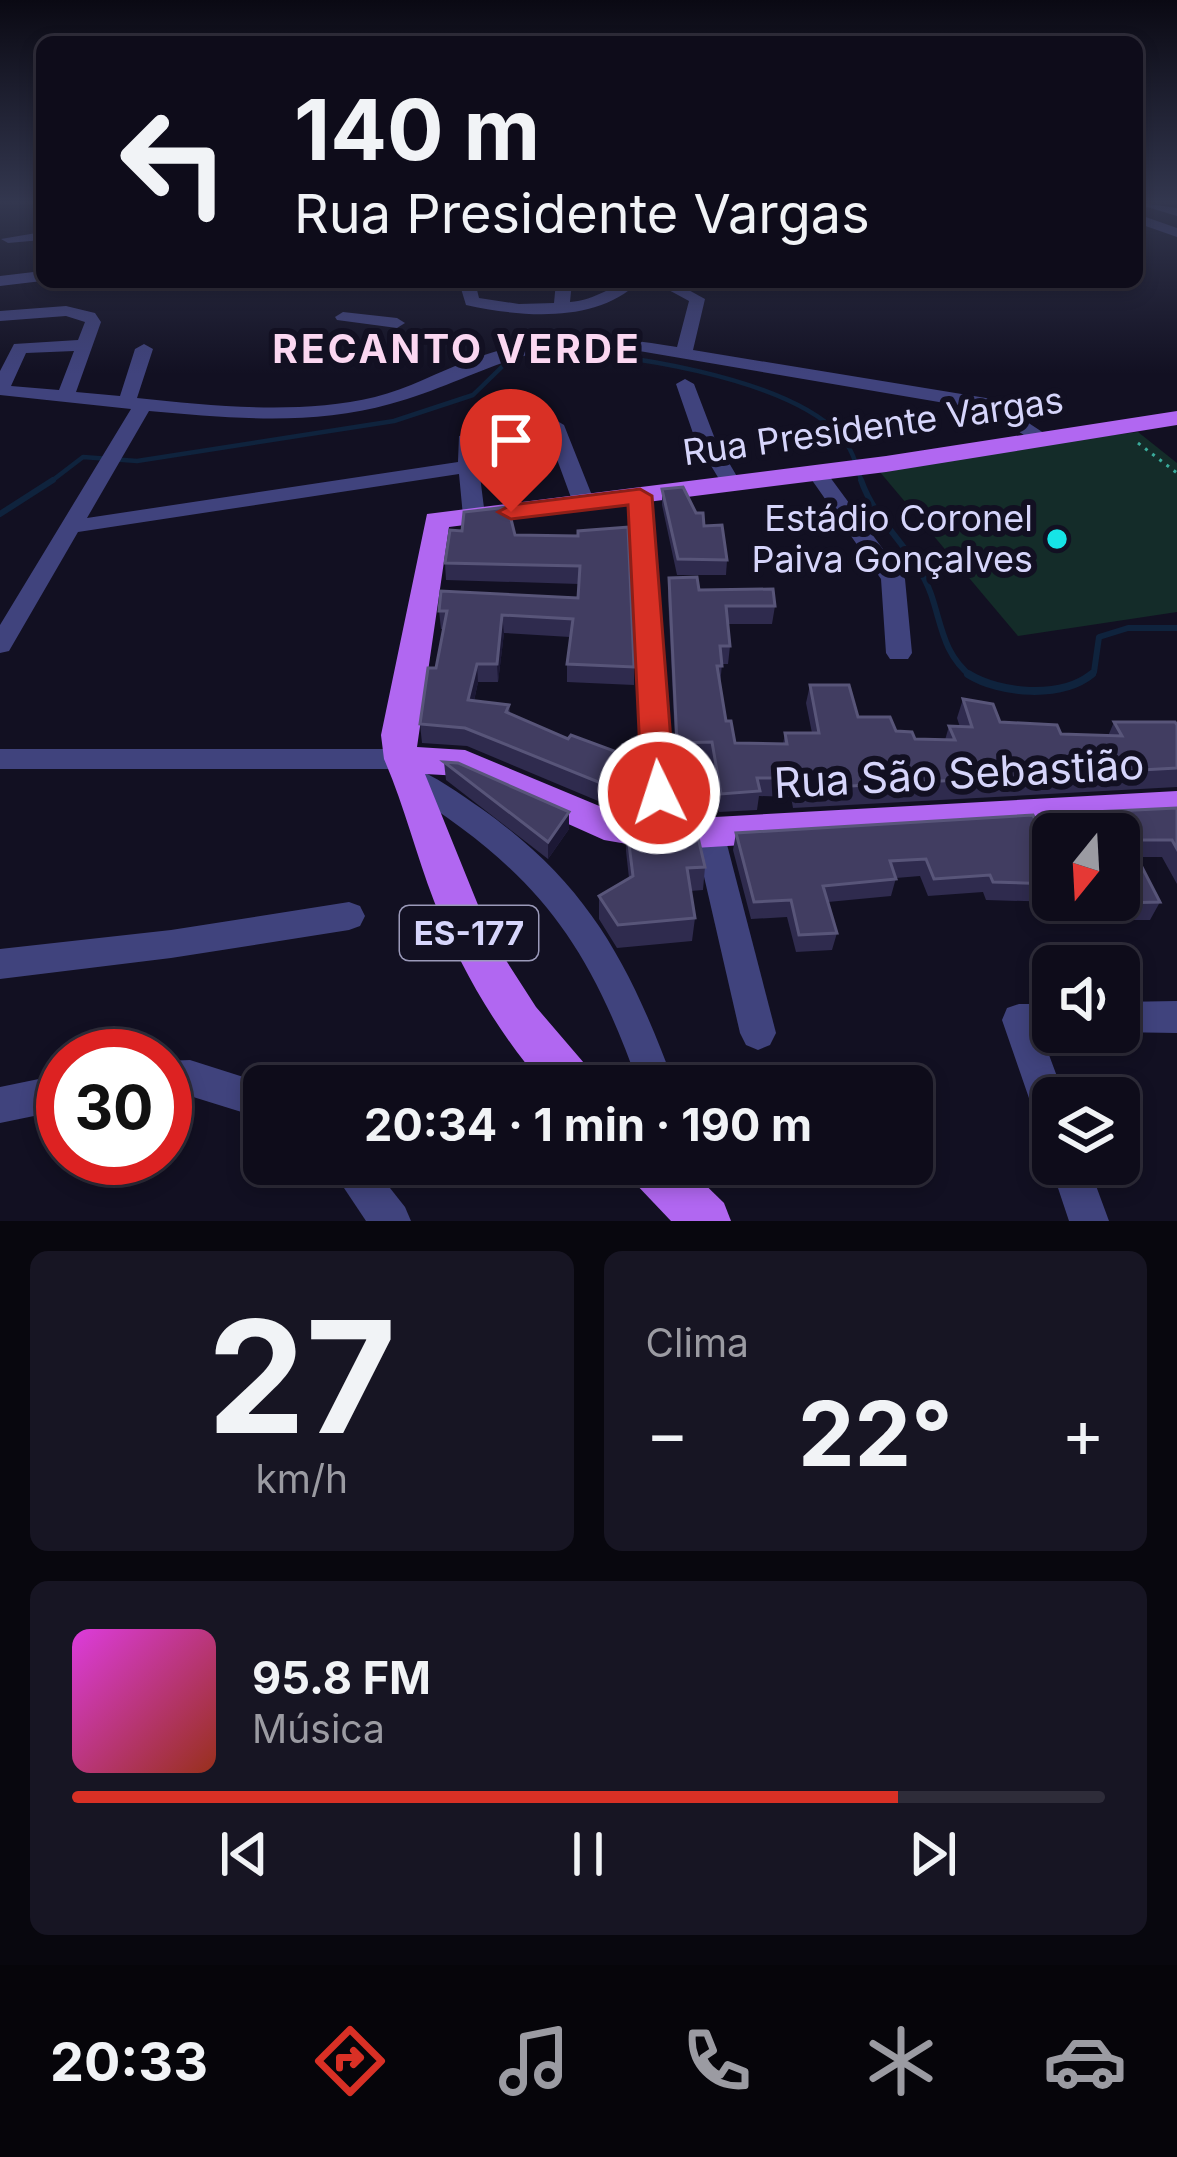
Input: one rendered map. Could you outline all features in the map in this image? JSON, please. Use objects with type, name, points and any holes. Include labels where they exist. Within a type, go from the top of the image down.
[{"type":"main road","name":"Rua Presidente Vargas","points":[[406,768],[398,735],[437,520],[886,464],[1177,418]]},
{"type":"main road","name":"Rua São Sebastião","points":[[406,768],[465,764],[617,829],[662,835],[1177,805]]},
{"type":"main road","name":"ES-177","points":[[406,768],[454,903],[492,979],[532,1041],[554,1065]]},
{"type":"street","points":[[0,281],[36,277]]},
{"type":"street","points":[[467,288],[467,299],[480,305],[561,307],[599,302],[622,288]]},
{"type":"street","points":[[561,307],[563,288]]},
{"type":"street","points":[[674,288],[697,299],[683,356]]},
{"type":"street","points":[[0,316],[80,312],[93,322],[67,395]]},
{"type":"street","points":[[343,317],[398,323]]},
{"type":"street","points":[[84,345],[20,348],[0,390],[134,406],[306,410],[366,404],[410,392],[493,356],[568,340],[604,340],[992,405],[1043,439]]},
{"type":"street","points":[[0,645],[117,446],[134,406],[143,349]]},
{"type":"street","points":[[685,384],[705,439],[732,484]]},
{"type":"street","points":[[474,516],[466,440],[554,425],[584,503]]},
{"type":"street","points":[[70,527],[467,467]]},
{"type":"street","points":[[817,473],[892,579],[899,652]]},
{"type":"street","points":[[640,496],[662,835]]},
{"type":"street","points":[[0,759],[406,768],[508,841],[557,890],[610,966],[649,1065]]},
{"type":"street","points":[[709,833],[758,1033]]},
{"type":"street","points":[[0,964],[350,916]]},
{"type":"street","points":[[1140,1018],[1177,1017]]},
{"type":"street","points":[[1032,1021],[1019,1021],[1039,1077]]},
{"type":"street","points":[[192,1079],[243,1094]]},
{"type":"street","points":[[0,1105],[36,1098]]},
{"type":"street","points":[[364,1185],[392,1221]]},
{"type":"street","points":[[1076,1185],[1089,1221]]},
{"type":"path","points":[[1118,427],[1177,472]]},
{"type":"green space","name":"Estádio Coronel Paiva Gonçalves","points":[[1138,432],[1177,463],[1177,612],[1018,636],[874,465]]},
{"type":"building","points":[[683,487],[696,513],[703,513],[704,526],[722,525],[727,560],[678,559],[662,489]]},
{"type":"building","points":[[508,507],[515,535],[578,536],[578,531],[628,527],[634,667],[567,664],[573,619],[502,615],[497,664],[477,664],[468,700],[509,705],[506,712],[568,739],[571,735],[622,754],[623,745],[640,747],[642,795],[623,792],[465,728],[420,724],[428,668],[436,668],[447,611],[439,611],[441,591],[578,598],[580,566],[445,563],[450,530],[462,531],[464,512]]},
{"type":"building","points":[[697,577],[699,590],[773,589],[775,606],[726,606],[730,646],[720,646],[722,666],[717,666],[726,721],[731,721],[735,743],[787,744],[785,733],[819,733],[810,685],[849,685],[858,717],[890,717],[896,731],[912,732],[915,739],[955,740],[949,726],[972,727],[963,699],[993,704],[1000,722],[1057,725],[1061,734],[1122,736],[1114,722],[1175,722],[1177,768],[797,789],[794,778],[757,778],[760,791],[721,794],[712,742],[677,743],[669,578]]},
{"type":"building","points":[[444,762],[458,763],[569,812],[548,842]]},
{"type":"building","points":[[1177,808],[1177,849],[1172,840],[1140,840],[1140,813],[1073,813]]},
{"type":"building","points":[[1032,815],[1032,883],[993,882],[990,875],[934,879],[926,859],[890,861],[896,879],[823,886],[837,933],[799,935],[791,900],[754,902],[736,833]]},
{"type":"building","points":[[627,828],[696,829],[705,867],[687,868],[695,918],[618,925],[599,896],[633,876]]},
{"type":"building","points":[[1140,863],[1160,902],[1140,902]]},
{"type":"waterway","points":[[541,351],[655,362],[780,397],[814,414],[839,434],[851,451],[862,483]]},
{"type":"waterway","points":[[53,480],[83,457],[137,461],[394,421],[473,395],[511,358]]},
{"type":"waterway","points":[[0,514],[53,480]]},
{"type":"waterway","points":[[49,483],[53,480]]},
{"type":"waterway","points":[[861,480],[876,510],[916,564],[949,649],[970,675]]},
{"type":"waterway","points":[[1092,674],[1099,637],[1128,628],[1177,628]]},
{"type":"waterway","points":[[970,675],[997,686],[1030,691],[1064,687],[1092,674]]},
{"type":"waterway","points":[[1089,677],[1092,674]]},
{"type":"place","name":"Estádio Coronel Paiva Gonçalves","points":[[1057,539]]},
{"type":"district","name":"RECANTO VERDE","points":[[457,348]]},
{"type":"route","points":[[511,512],[640,496],[659,793]]}]
